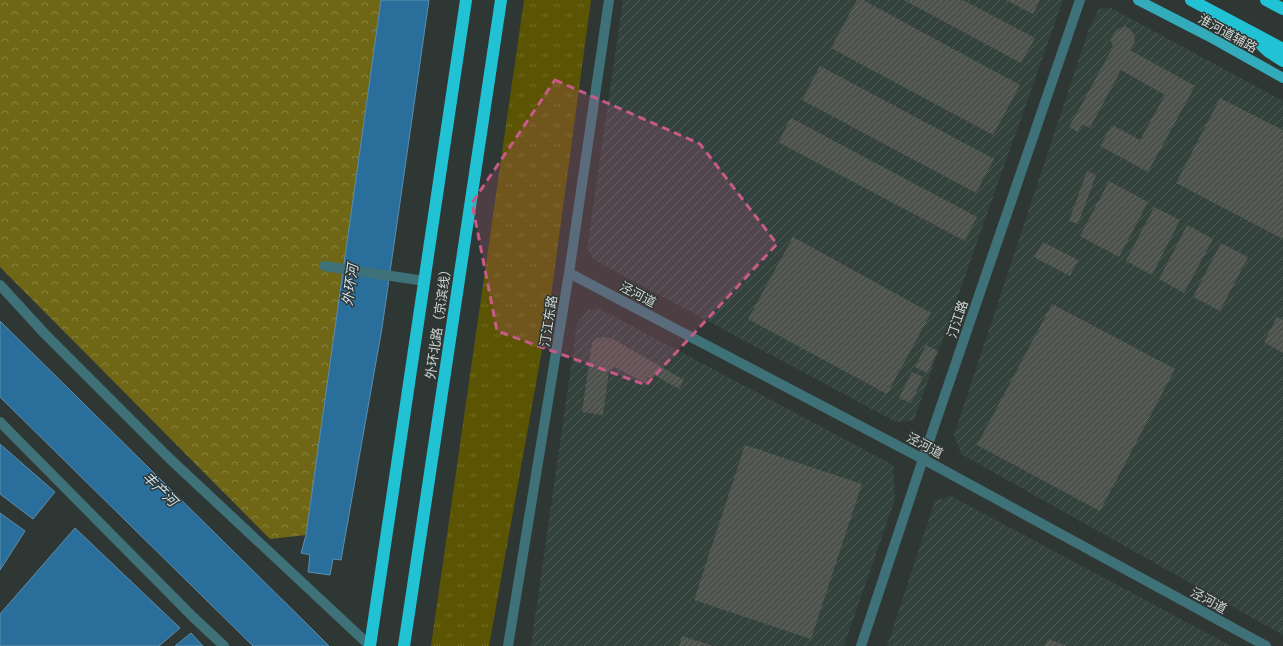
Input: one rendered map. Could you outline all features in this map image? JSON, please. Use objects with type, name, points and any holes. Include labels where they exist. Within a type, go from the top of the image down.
[{"type":"highway","name":"外环北路（京滨线）","points":[[370,646],[466,0]]},
{"type":"highway","name":"外环北路（京滨线）","points":[[404,646],[500,0]]},
{"type":"highway","points":[[1191,0],[1283,50]]},
{"type":"highway","points":[[1266,0],[1283,9]]},
{"type":"highway","points":[[1240,26],[1269,52],[1283,61]]},
{"type":"main road","name":"淮河道辅路","points":[[1138,0],[1208,36],[1283,78]]},
{"type":"street","name":"汀江东路","points":[[508,646],[569,273],[609,0]]},
{"type":"street","name":"汀江路","points":[[861,646],[923,459],[1080,0]]},
{"type":"street","points":[[324,266],[425,281]]},
{"type":"street","name":"泾河道","points":[[569,273],[923,459],[1266,646]]},
{"type":"street","points":[[0,285],[44,333],[169,458],[370,646]]},
{"type":"street","points":[[0,422],[192,617],[224,646]]},
{"type":"highlighted area","points":[[555,80],[700,144],[777,244],[646,385],[497,331],[472,203]]},
{"type":"shaded area","points":[[623,0],[1063,0],[914,420],[896,422],[594,260],[587,249]]},
{"type":"shaded area","points":[[1111,8],[1283,101],[1283,635],[961,454],[954,435],[1089,29],[1099,9]]},
{"type":"shaded area","points":[[598,308],[893,465],[895,499],[844,646],[531,646],[577,324],[588,310]]},
{"type":"shaded area","points":[[951,496],[1231,646],[887,646],[935,501]]},
{"type":"green space","points":[[0,0],[381,0],[306,535],[270,539],[0,267]]},
{"type":"green space","points":[[524,0],[591,0],[549,311],[489,646],[431,646]]},
{"type":"water","name":"外环河","points":[[381,0],[429,0],[382,328],[341,560],[333,559],[330,575],[308,572],[310,555],[301,553],[306,535]]},
{"type":"water","name":"丰产河","points":[[0,321],[329,646],[253,646],[0,397]]},
{"type":"water","points":[[0,444],[55,492],[33,519],[0,494]]},
{"type":"water","points":[[0,513],[25,531],[0,570]]},
{"type":"water","points":[[75,528],[180,628],[159,646],[0,646],[0,614]]},
{"type":"water","points":[[191,633],[203,646],[175,646]]},
{"type":"building","points":[[857,0],[863,0],[1020,85],[993,135],[831,48]]},
{"type":"building","points":[[904,0],[963,0],[1035,38],[1021,63]]},
{"type":"building","points":[[1006,0],[1040,0],[1033,14]]},
{"type":"building","points":[[1125,26],[1134,34],[1135,41],[1130,50],[1195,86],[1148,172],[1100,146],[1112,125],[1140,140],[1165,95],[1121,70],[1090,128],[1082,124],[1078,132],[1069,127],[1113,47],[1111,41],[1112,36],[1116,30]]},
{"type":"building","points":[[820,66],[994,159],[976,193],[802,100]]},
{"type":"building","points":[[1220,98],[1283,130],[1283,239],[1176,183]]},
{"type":"building","points":[[791,118],[977,217],[965,241],[778,142]]},
{"type":"building","points":[[1087,171],[1096,175],[1078,224],[1069,221]]},
{"type":"building","points":[[1109,181],[1148,202],[1119,257],[1080,236]]},
{"type":"building","points":[[1154,207],[1180,220],[1152,275],[1126,261]]},
{"type":"building","points":[[1187,225],[1213,239],[1184,293],[1159,279]]},
{"type":"building","points":[[793,237],[931,313],[887,394],[748,319]]},
{"type":"building","points":[[1043,242],[1078,260],[1070,276],[1034,257]]},
{"type":"building","points":[[1221,243],[1248,257],[1220,311],[1193,297]]},
{"type":"building","points":[[1052,304],[1175,369],[1100,511],[977,445]]},
{"type":"building","points":[[1277,317],[1283,320],[1283,353],[1264,342]]},
{"type":"building","points":[[603,337],[613,339],[684,380],[679,389],[654,375],[652,379],[648,377],[645,383],[615,367],[609,371],[603,415],[582,412],[592,343],[597,338]]},
{"type":"building","points":[[926,345],[938,351],[927,373],[915,367]]},
{"type":"building","points":[[912,372],[923,377],[911,403],[899,398]]},
{"type":"building","points":[[745,445],[862,484],[811,639],[694,600]]},
{"type":"building","points":[[682,636],[713,646],[679,646]]},
{"type":"building","points":[[1048,639],[1067,646],[1045,646]]}]
